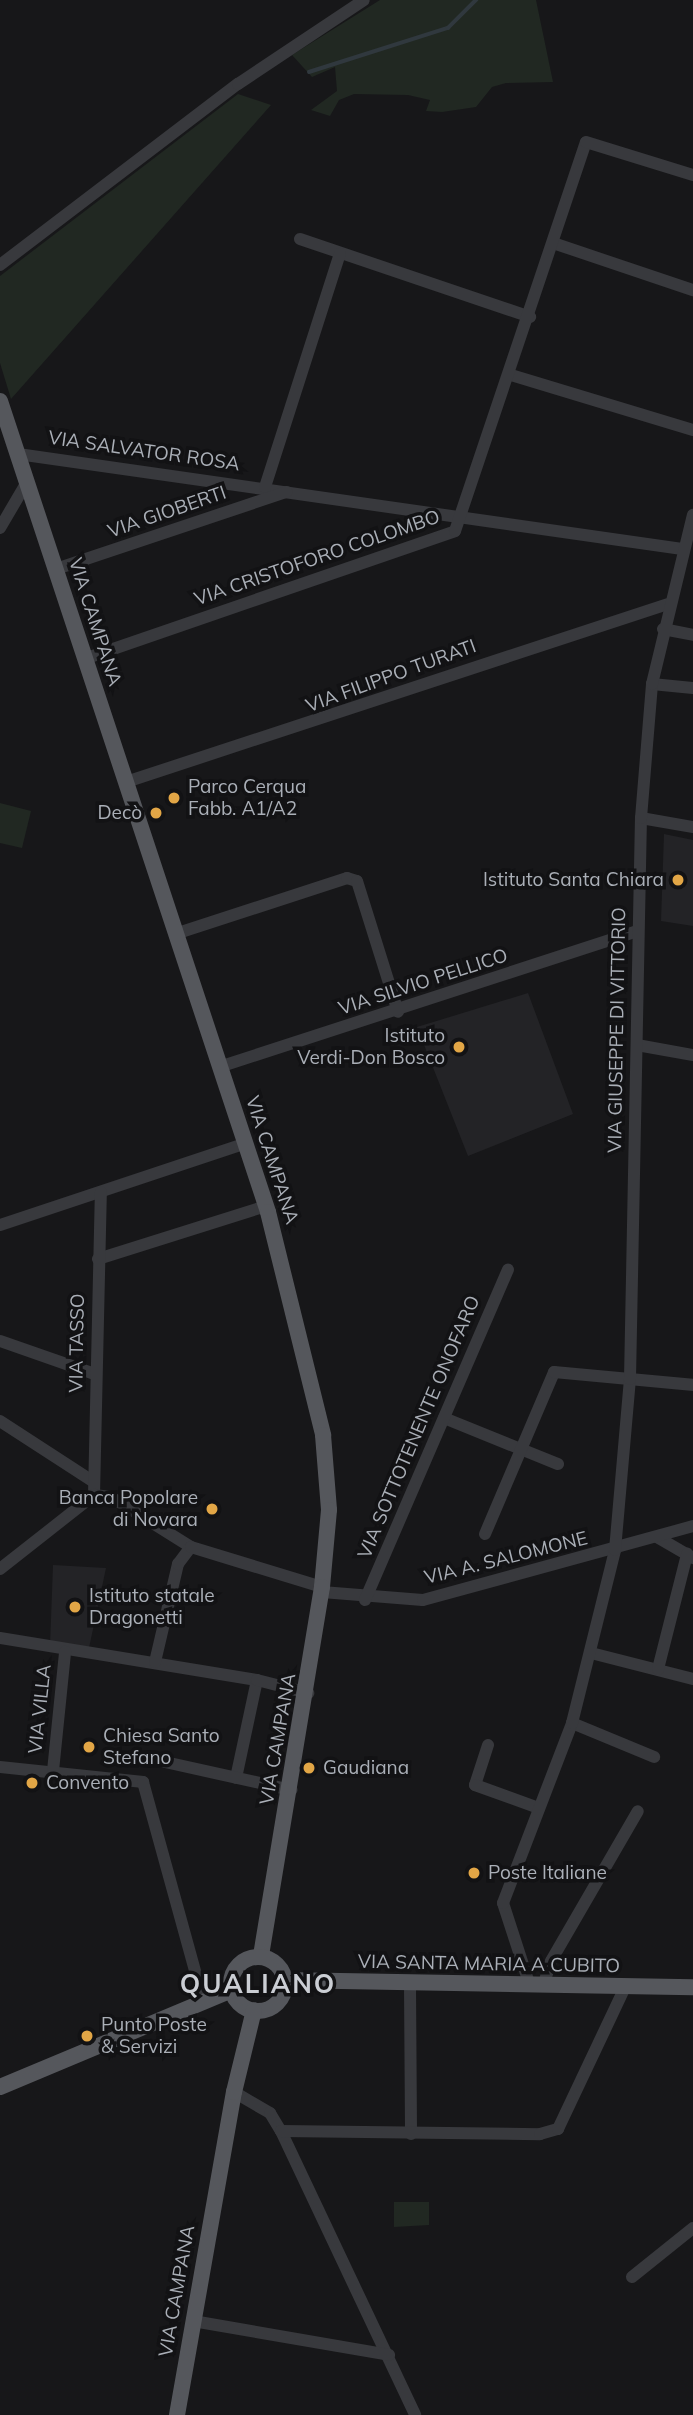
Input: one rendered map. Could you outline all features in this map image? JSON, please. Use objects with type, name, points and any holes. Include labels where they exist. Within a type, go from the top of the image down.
[{"type":"main road","name":"VIA CAMPANA","points":[[0,401],[266,1206],[323,1435],[330,1510],[322,1590],[308,1693],[261,1957]]},
{"type":"main road","points":[[261,1957],[276,1965],[284,1980],[277,2003],[254,2010],[232,1990],[238,1967],[261,1957]]},
{"type":"main road","name":"VIA SANTA MARIA A CUBITO","points":[[284,1980],[410,1986],[537,1983],[693,1987]]},
{"type":"main road","points":[[0,2087],[232,1990]]},
{"type":"main road","name":"VIA CAMPANA","points":[[177,2415],[233,2092],[254,2010]]},
{"type":"street","points":[[0,265],[238,84],[364,0]]},
{"type":"street","points":[[463,515],[586,142],[693,175]]},
{"type":"street","points":[[300,239],[530,317]]},
{"type":"street","points":[[553,243],[693,290]]},
{"type":"street","name":"VIA SALVATOR ROSA","points":[[265,487],[340,254]]},
{"type":"street","points":[[511,375],[693,430]]},
{"type":"street","name":"VIA SALVATOR ROSA","points":[[17,451],[463,515]]},
{"type":"street","points":[[1,523],[27,482]]},
{"type":"street","name":"VIA GIOBERTI","points":[[56,569],[290,491]]},
{"type":"street","name":"VIA CRISTOFORO COLOMBO","points":[[84,659],[449,535],[463,515],[682,549]]},
{"type":"street","name":"VIA GIUSEPPE DI VITTORIO","points":[[537,1983],[503,1902],[572,1723],[615,1550],[630,1380],[641,817],[652,684],[668,604],[693,515]]},
{"type":"street","name":"VIA FILIPPO TURATI","points":[[126,782],[668,604]]},
{"type":"street","points":[[663,629],[693,635]]},
{"type":"street","points":[[652,684],[693,688]]},
{"type":"street","points":[[641,817],[693,827]]},
{"type":"street","points":[[175,934],[347,878],[357,881],[398,1012]]},
{"type":"street","name":"VIA SILVIO PELLICO","points":[[219,1067],[398,1012],[638,932]]},
{"type":"street","points":[[637,1045],[693,1055]]},
{"type":"street","points":[[0,1225],[244,1144]]},
{"type":"street","name":"VIA TASSO","points":[[94,1488],[97,1258],[101,1192]]},
{"type":"street","points":[[97,1258],[266,1206]]},
{"type":"street","name":"VIA SOTTOTENENTE ONOFARO","points":[[365,1600],[508,1270]]},
{"type":"street","points":[[0,1341],[95,1374]]},
{"type":"street","points":[[485,1534],[554,1372],[693,1385]]},
{"type":"street","points":[[444,1418],[558,1464]]},
{"type":"street","name":"VIA A. SALOMONE","points":[[0,1421],[94,1488],[191,1547],[322,1590],[365,1600],[424,1600],[615,1550],[693,1526]]},
{"type":"street","points":[[0,1569],[94,1488]]},
{"type":"street","points":[[657,1537],[690,1556],[658,1669]]},
{"type":"street","points":[[155,1662],[178,1564],[191,1547]]},
{"type":"street","points":[[0,1638],[65,1652],[155,1662],[308,1693]]},
{"type":"street","name":"VIA VILLA","points":[[53,1770],[65,1652]]},
{"type":"street","points":[[591,1653],[693,1679]]},
{"type":"street","points":[[236,1779],[257,1681]]},
{"type":"street","points":[[572,1723],[654,1757]]},
{"type":"street","points":[[488,1745],[475,1785],[539,1808]]},
{"type":"street","points":[[147,1758],[291,1790]]},
{"type":"street","points":[[0,1768],[53,1770],[143,1782],[204,2003]]},
{"type":"street","name":"VIA SANTA MARIA A CUBITO","points":[[537,1983],[638,1811]]},
{"type":"street","points":[[410,1986],[411,2134]]},
{"type":"street","points":[[281,2131],[411,2134],[558,2129],[625,1987]]},
{"type":"street","points":[[233,2092],[270,2113],[281,2131],[415,2415]]},
{"type":"street","points":[[632,2277],[693,2228]]},
{"type":"street","points":[[193,2321],[389,2355]]},
{"type":"shaded area","points":[[380,0],[536,0],[553,82],[506,83],[492,87],[476,107],[442,112],[426,111],[430,100],[408,95],[354,94],[339,100],[330,116],[311,110],[337,91],[335,67],[312,77],[292,55]]},
{"type":"shaded area","points":[[238,94],[271,105],[11,399],[0,363],[0,276]]},
{"type":"shaded area","points":[[0,803],[31,811],[22,848],[0,843]]},
{"type":"shaded area","name":"Istituto Santa Chiara","points":[[664,834],[693,840],[693,926],[661,921]]},
{"type":"shaded area","points":[[528,993],[573,1114],[468,1156],[417,1027]]},
{"type":"shaded area","name":"Istituto statale Dragonetti","points":[[53,1565],[106,1568],[89,1648],[50,1646]]},
{"type":"shaded area","points":[[394,2202],[429,2202],[429,2225],[394,2227]]},
{"type":"waterway","points":[[309,72],[448,28],[476,0]]},
{"type":"place","name":"Parco Cerqua Fabb. A1/A2","points":[[174,798]]},
{"type":"place","name":"Decò","points":[[156,813]]},
{"type":"place","name":"Istituto Santa Chiara","points":[[678,880]]},
{"type":"place","name":"Istituto Verdi-Don Bosco","points":[[459,1047]]},
{"type":"place","name":"Banca Popolare di Novara","points":[[212,1509]]},
{"type":"place","name":"Istituto statale Dragonetti","points":[[75,1607]]},
{"type":"place","name":"Chiesa Santo Stefano","points":[[89,1747]]},
{"type":"place","name":"Gaudiana","points":[[309,1768]]},
{"type":"place","name":"Convento","points":[[32,1783]]},
{"type":"place","name":"Poste Italiane","points":[[474,1873]]},
{"type":"place","name":"Punto Poste & Servizi","points":[[87,2036]]},
{"type":"district","name":"QUALIANO","points":[[258,1984]]}]
